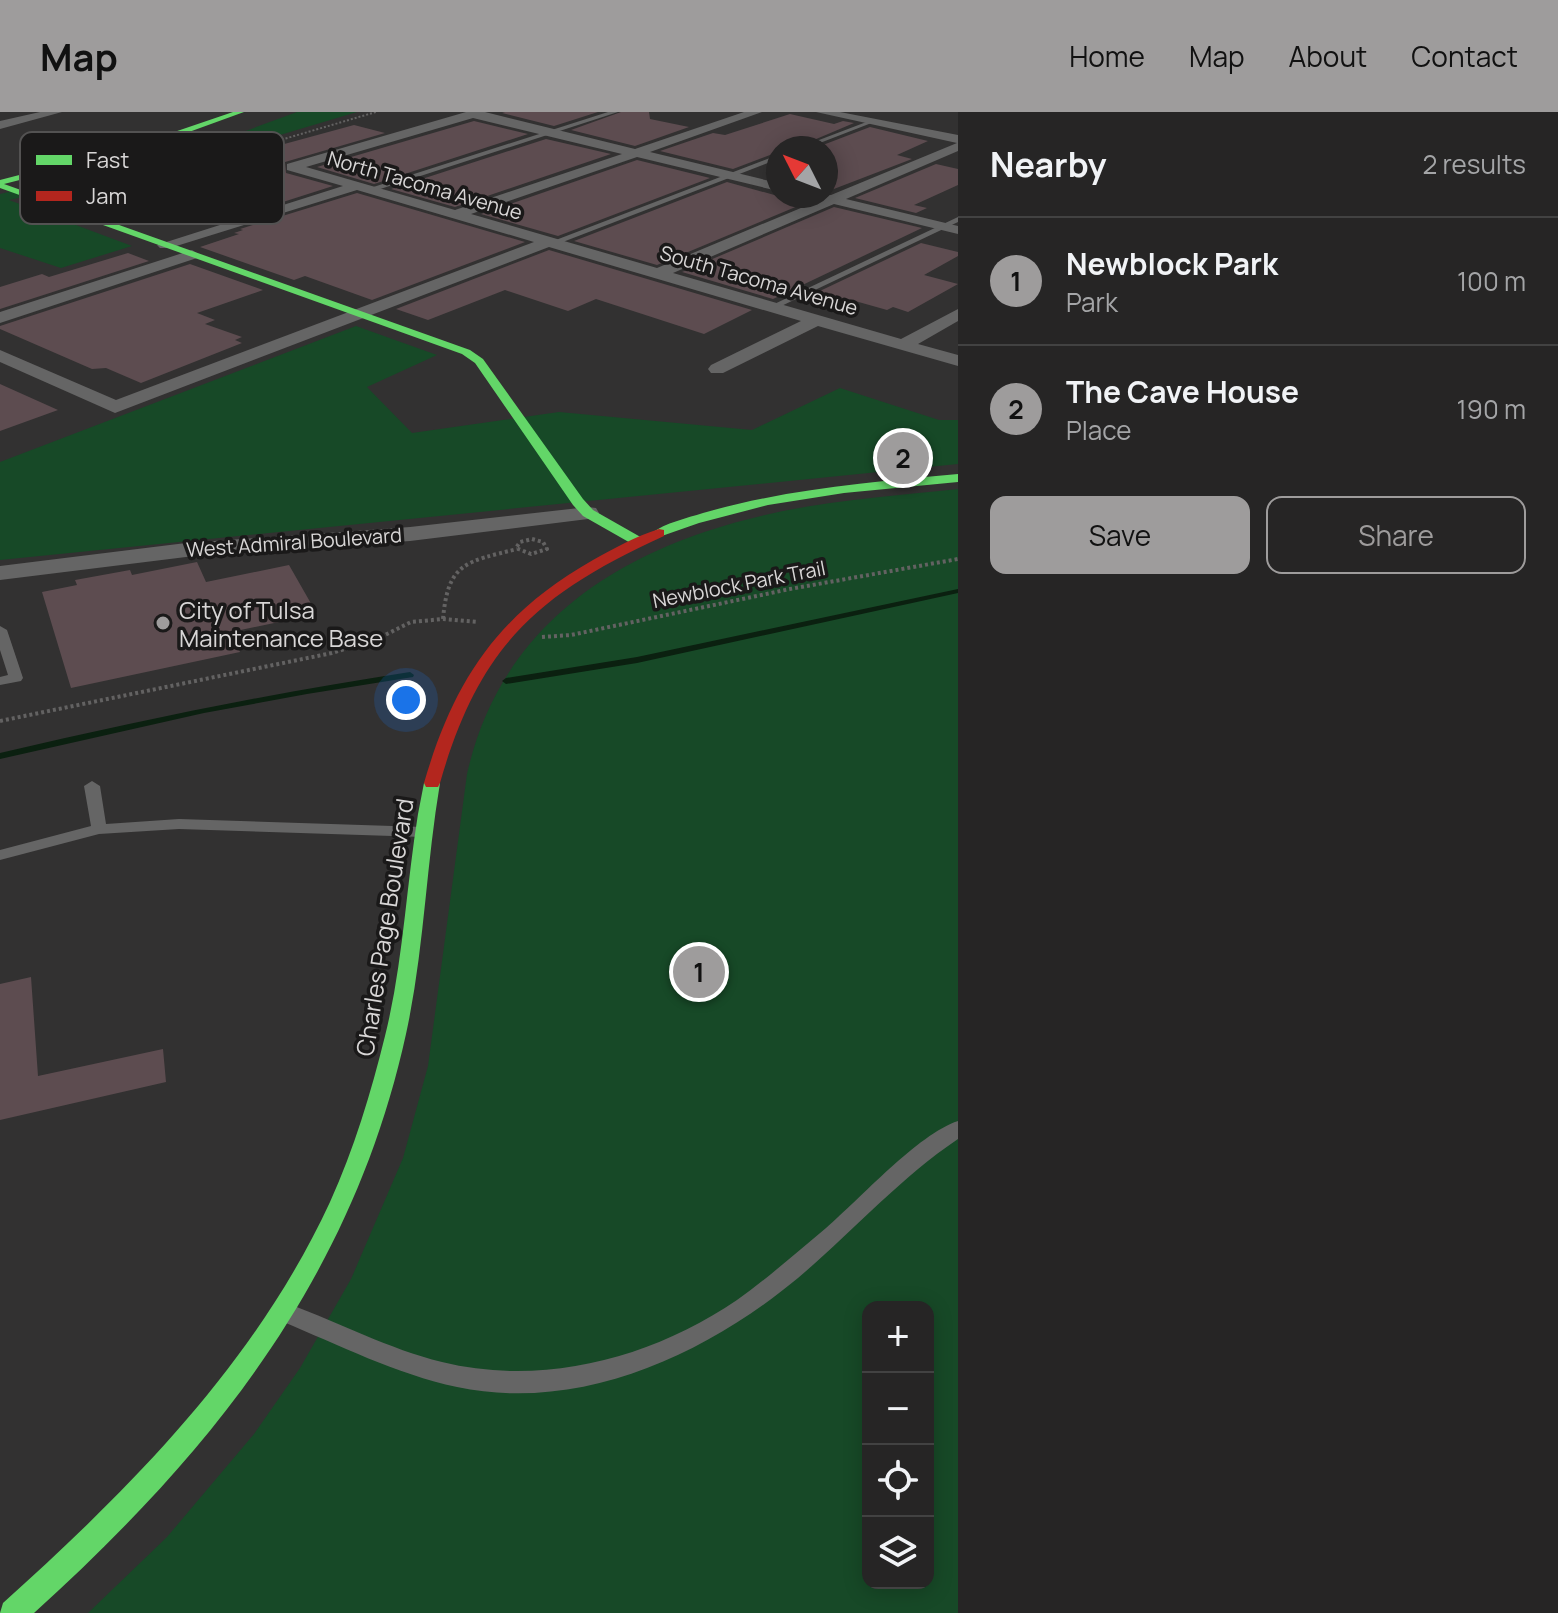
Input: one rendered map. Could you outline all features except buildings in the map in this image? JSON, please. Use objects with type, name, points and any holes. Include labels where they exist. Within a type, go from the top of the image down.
[{"type":"main road","points":[[170,122],[187,112]]},
{"type":"main road","points":[[133,132],[198,112]]},
{"type":"main road","points":[[182,132],[240,112]]},
{"type":"main road","points":[[197,132],[263,115]]},
{"type":"main road","points":[[0,168],[20,163]]},
{"type":"main road","points":[[0,184],[20,179]]},
{"type":"main road","points":[[0,184],[20,189]]},
{"type":"main road","points":[[120,224],[192,255],[460,349],[479,361],[588,513],[639,542]]},
{"type":"main road","name":"Charles Page Boulevard","points":[[13,1613],[133,1501],[218,1403],[284,1312],[318,1254],[353,1174],[396,1033],[439,750],[458,702],[477,668],[508,628],[543,596],[602,559],[706,517],[787,497],[958,478]]},
{"type":"street","points":[[0,125],[56,112]]},
{"type":"street","points":[[455,215],[756,112]]},
{"type":"street","points":[[822,112],[958,139]]},
{"type":"street","points":[[845,117],[858,112]]},
{"type":"street","points":[[476,113],[766,184]]},
{"type":"street","name":"North Tacoma Avenue","points":[[476,113],[292,167],[550,242]]},
{"type":"street","points":[[0,116],[16,121]]},
{"type":"street","points":[[838,192],[958,146]]},
{"type":"street","points":[[284,211],[362,188]]},
{"type":"street","points":[[838,202],[951,228]]},
{"type":"street","points":[[658,274],[801,208]]},
{"type":"street","points":[[165,245],[238,224]]},
{"type":"street","points":[[0,355],[115,407],[356,313],[550,242]]},
{"type":"street","name":"South Tacoma Avenue","points":[[550,242],[958,361]]},
{"type":"street","points":[[0,318],[192,255]]},
{"type":"street","points":[[903,345],[958,314]]},
{"type":"street","points":[[717,369],[816,320]]},
{"type":"street","name":"West Admiral Boulevard","points":[[0,573],[186,550],[410,534],[588,513]]},
{"type":"lane","points":[[362,188],[615,112]]},
{"type":"lane","points":[[833,136],[871,122]]},
{"type":"lane","points":[[550,242],[766,161]]},
{"type":"lane","points":[[772,307],[951,228],[958,219]]},
{"type":"lane","points":[[0,634],[16,678],[0,681]]},
{"type":"lane","points":[[92,786],[99,829]]},
{"type":"lane","points":[[0,855],[99,829],[179,824],[425,832]]},
{"type":"lane","points":[[284,1312],[387,1354],[459,1377],[523,1383],[580,1377],[636,1360],[688,1339],[742,1308],[831,1237],[909,1165],[958,1129]]},
{"type":"path","points":[[284,139],[376,112]]},
{"type":"path","points":[[443,619],[447,585],[457,572],[483,558],[517,549],[538,554],[544,552],[546,545],[538,540],[525,540],[517,545],[517,549]]},
{"type":"path","name":"Newblock Park Trail","points":[[537,636],[571,635],[790,589],[958,559]]},
{"type":"path","points":[[0,721],[332,653],[377,639],[411,622],[443,619],[490,624]]},
{"type":"green space","points":[[297,112],[357,112],[284,134],[243,132]]},
{"type":"green space","points":[[20,189],[20,198],[9,200],[20,204],[20,224],[73,224],[132,246],[61,268],[0,248],[0,194]]},
{"type":"green space","points":[[356,326],[437,355],[367,387],[412,433],[559,412],[752,430],[840,388],[939,420],[958,420],[958,464],[0,560],[0,462]]},
{"type":"green space","points":[[958,489],[958,1613],[88,1613],[167,1537],[254,1434],[300,1368],[351,1279],[403,1158],[428,1066],[467,774],[484,721],[508,674],[538,634],[575,600],[616,572],[662,548],[712,529],[765,515],[837,502]]},
{"type":"waterway","points":[[506,681],[637,660],[958,591]]},
{"type":"waterway","points":[[0,756],[204,711],[410,675]]},
{"type":"traffic: fast","points":[[182,132],[240,112]]},
{"type":"traffic: fast","points":[[0,182],[20,177]]},
{"type":"traffic: fast","points":[[0,185],[20,192]]},
{"type":"traffic: fast","points":[[109,224],[466,352],[479,361],[588,513],[639,542]]},
{"type":"traffic: fast","points":[[659,533],[731,509],[806,494],[958,478]]},
{"type":"traffic: fast","points":[[13,1613],[80,1553],[143,1490],[201,1424],[254,1355],[301,1282],[341,1204],[373,1122],[396,1034],[432,783]]},
{"type":"traffic: jam","points":[[432,783],[445,737],[463,697],[485,660],[511,628],[542,600],[577,575],[659,533]]},
{"type":"place","name":"The Cave House","points":[[903,458]]},
{"type":"place","name":"City of Tulsa Maintenance Base","points":[[163,623]]},
{"type":"place","name":"Newblock Park","points":[[699,972]]}]
